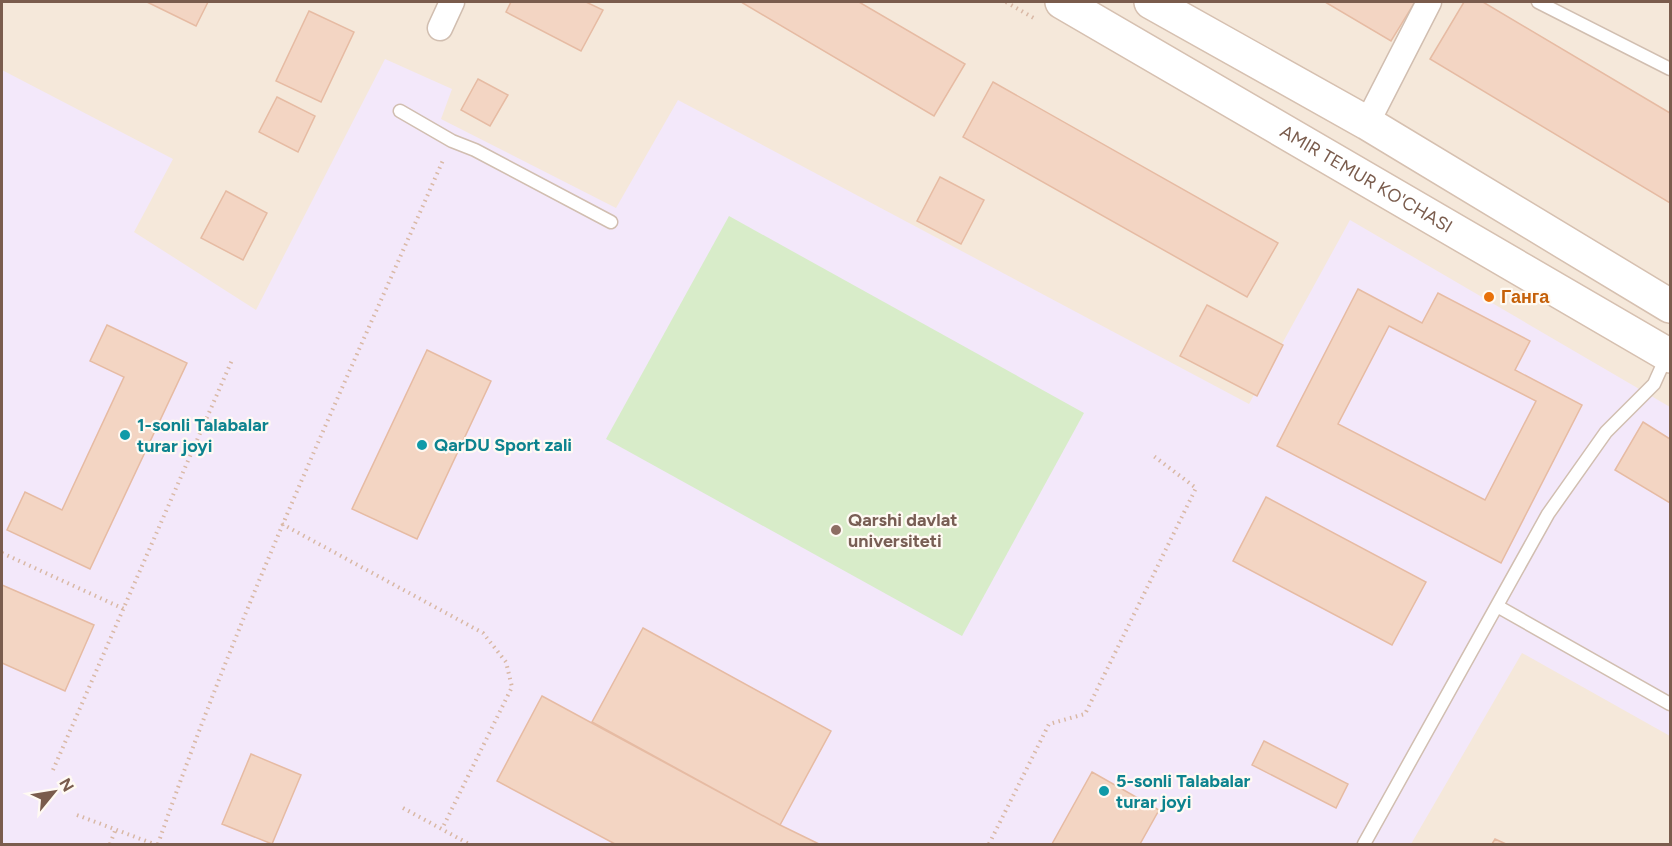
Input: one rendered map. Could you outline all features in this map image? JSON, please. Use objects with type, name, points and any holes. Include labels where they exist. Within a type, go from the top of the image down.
[{"type":"main road","name":"AMIR TEMUR KO'CHASI","points":[[1062,2],[1669,355]]},
{"type":"main road","points":[[1151,2],[1367,123],[1671,306]]},
{"type":"street","points":[[440,28],[452,2]]},
{"type":"street","points":[[1367,123],[1429,2]]},
{"type":"lane","points":[[1538,2],[1671,69]]},
{"type":"lane","points":[[400,111],[452,141],[475,150],[611,222]]},
{"type":"lane","points":[[1364,844],[1548,514],[1606,432],[1654,384],[1669,355]]},
{"type":"lane","points":[[1497,606],[1671,704]]},
{"type":"path","points":[[77,815],[115,831],[156,844],[282,524],[452,141]]},
{"type":"path","points":[[53,770],[232,360]]},
{"type":"path","points":[[989,844],[1049,724],[1085,714],[1196,488],[1151,454]]},
{"type":"path","points":[[282,524],[483,633],[506,662],[512,687],[442,829]]},
{"type":"path","points":[[2,553],[124,609]]},
{"type":"path","points":[[403,808],[469,844]]},
{"type":"path","points":[[110,844],[115,831]]},
{"type":"shaded area","name":"Qarshi davlat universiteti","points":[[2,2],[1670,2],[1670,844],[2,844]]},
{"type":"shaded area","name":"Qarshi davlat universiteti","points":[[385,59],[452,89],[441,119],[616,208],[678,100],[1249,404],[1350,220],[1670,407],[1670,736],[1522,653],[1411,844],[2,844],[2,70],[173,159],[134,232],[256,310]]},
{"type":"green space","points":[[729,216],[1084,413],[962,636],[606,439]]},
{"type":"building","points":[[147,2],[208,2],[196,26]]},
{"type":"building","points":[[511,2],[586,2],[603,10],[581,51],[506,12]]},
{"type":"building","points":[[741,2],[859,2],[965,64],[934,116]]},
{"type":"building","points":[[1325,2],[1415,2],[1391,41]]},
{"type":"building","points":[[1464,2],[1483,2],[1670,113],[1670,203],[1430,59]]},
{"type":"building","points":[[309,11],[354,32],[321,102],[276,81]]},
{"type":"building","points":[[478,79],[508,95],[490,126],[461,110]]},
{"type":"building","points":[[993,82],[1278,243],[1247,297],[963,137]]},
{"type":"building","points":[[277,97],[315,116],[298,152],[259,132]]},
{"type":"building","points":[[940,177],[984,200],[961,244],[917,221]]},
{"type":"building","points":[[226,191],[267,213],[243,260],[201,238]]},
{"type":"building","points":[[1358,289],[1422,323],[1438,293],[1530,341],[1515,370],[1582,405],[1501,563],[1277,446]],"holes":[[[1389,326],[1536,401],[1485,500],[1338,424]]]},
{"type":"building","points":[[1207,305],[1283,345],[1257,396],[1180,356]]},
{"type":"building","name":"1-sonli Talabalar turar joyi","points":[[107,325],[187,363],[90,569],[7,530],[25,492],[62,510],[124,377],[90,361]]},
{"type":"building","name":"QarDU Sport zali","points":[[427,350],[491,381],[417,539],[352,509]]},
{"type":"building","points":[[1643,422],[1670,439],[1670,503],[1615,470]]},
{"type":"building","points":[[1266,497],[1426,582],[1392,645],[1233,561]]},
{"type":"building","points":[[2,585],[94,625],[65,691],[2,663]]},
{"type":"building","points":[[643,628],[831,731],[780,825],[592,722]]},
{"type":"building","points":[[542,696],[819,844],[615,844],[497,781]]},
{"type":"building","points":[[1264,741],[1348,784],[1336,808],[1252,765]]},
{"type":"building","points":[[251,754],[301,775],[272,844],[222,824]]},
{"type":"building","name":"5-sonli Talabalar turar joyi","points":[[1092,772],[1159,810],[1140,844],[1052,844]]},
{"type":"building","points":[[1495,839],[1506,844],[1492,844]]},
{"type":"place","name":"Ганга","points":[[1489,297]]},
{"type":"place","name":"1-sonli Talabalar turar joyi","points":[[125,435]]},
{"type":"place","name":"QarDU Sport zali","points":[[422,445]]},
{"type":"place","name":"Qarshi davlat universiteti","points":[[836,530]]},
{"type":"place","name":"5-sonli Talabalar turar joyi","points":[[1104,791]]}]
